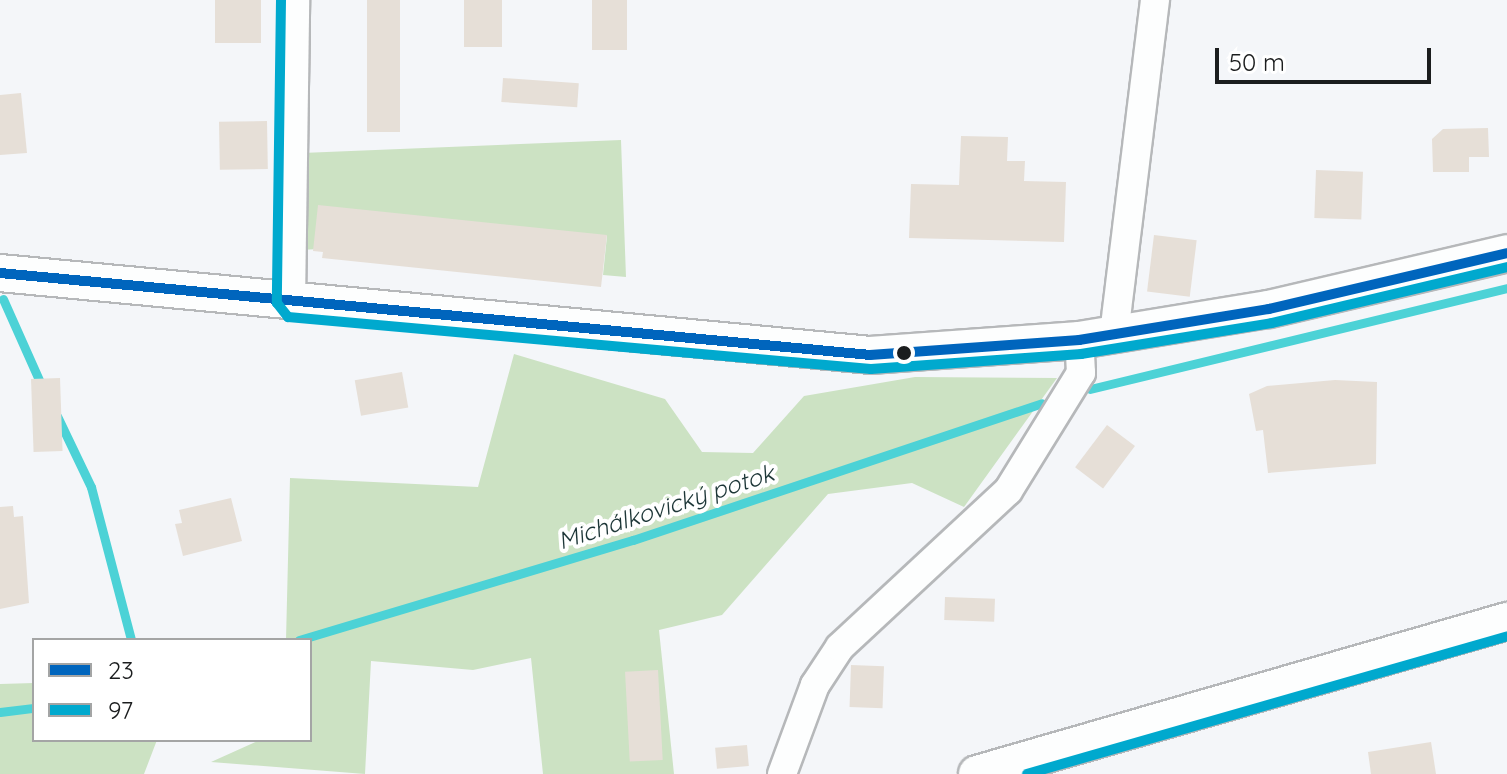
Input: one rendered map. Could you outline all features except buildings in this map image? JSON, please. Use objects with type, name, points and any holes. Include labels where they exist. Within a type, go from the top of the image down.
[{"type":"street","points":[[291,303],[295,0]]},
{"type":"street","points":[[1114,334],[1155,0]]},
{"type":"street","points":[[0,273],[815,354],[1079,340],[1269,309],[1507,253]]},
{"type":"street","points":[[782,774],[815,685],[840,647],[1008,491],[1081,373],[1079,340]]},
{"type":"street","points":[[977,774],[1507,621]]},
{"type":"green space","points":[[621,140],[626,277],[603,275],[607,236],[298,250],[302,153]]},
{"type":"green space","points":[[514,354],[665,399],[702,452],[753,453],[804,396],[915,377],[1057,378],[964,507],[912,483],[828,494],[722,615],[659,630],[674,774],[543,774],[531,658],[473,670],[371,661],[365,774],[211,762],[256,742],[312,742],[312,638],[286,638],[290,478],[478,487]]},
{"type":"green space","points":[[32,683],[32,742],[156,742],[144,774],[0,774],[0,684]]},
{"type":"waterway","name":"Michálkovický potok","points":[[1090,389],[1507,288]]},
{"type":"waterway","points":[[3,299],[43,389]]},
{"type":"waterway","name":"Michálkovický potok","points":[[306,638],[633,540],[1042,403]]},
{"type":"waterway","points":[[57,416],[91,487],[130,638]]},
{"type":"waterway","name":"Michálkovický potok","points":[[0,712],[32,708]]},
{"type":"transit line","name":"97","points":[[281,0],[277,303],[288,317],[871,369],[1081,354],[1272,323],[1507,267]]},
{"type":"transit line","name":"23","points":[[0,273],[870,355],[1079,340],[1269,309],[1507,253]]},
{"type":"transit line","name":"97","points":[[1027,774],[1507,636]]}]
